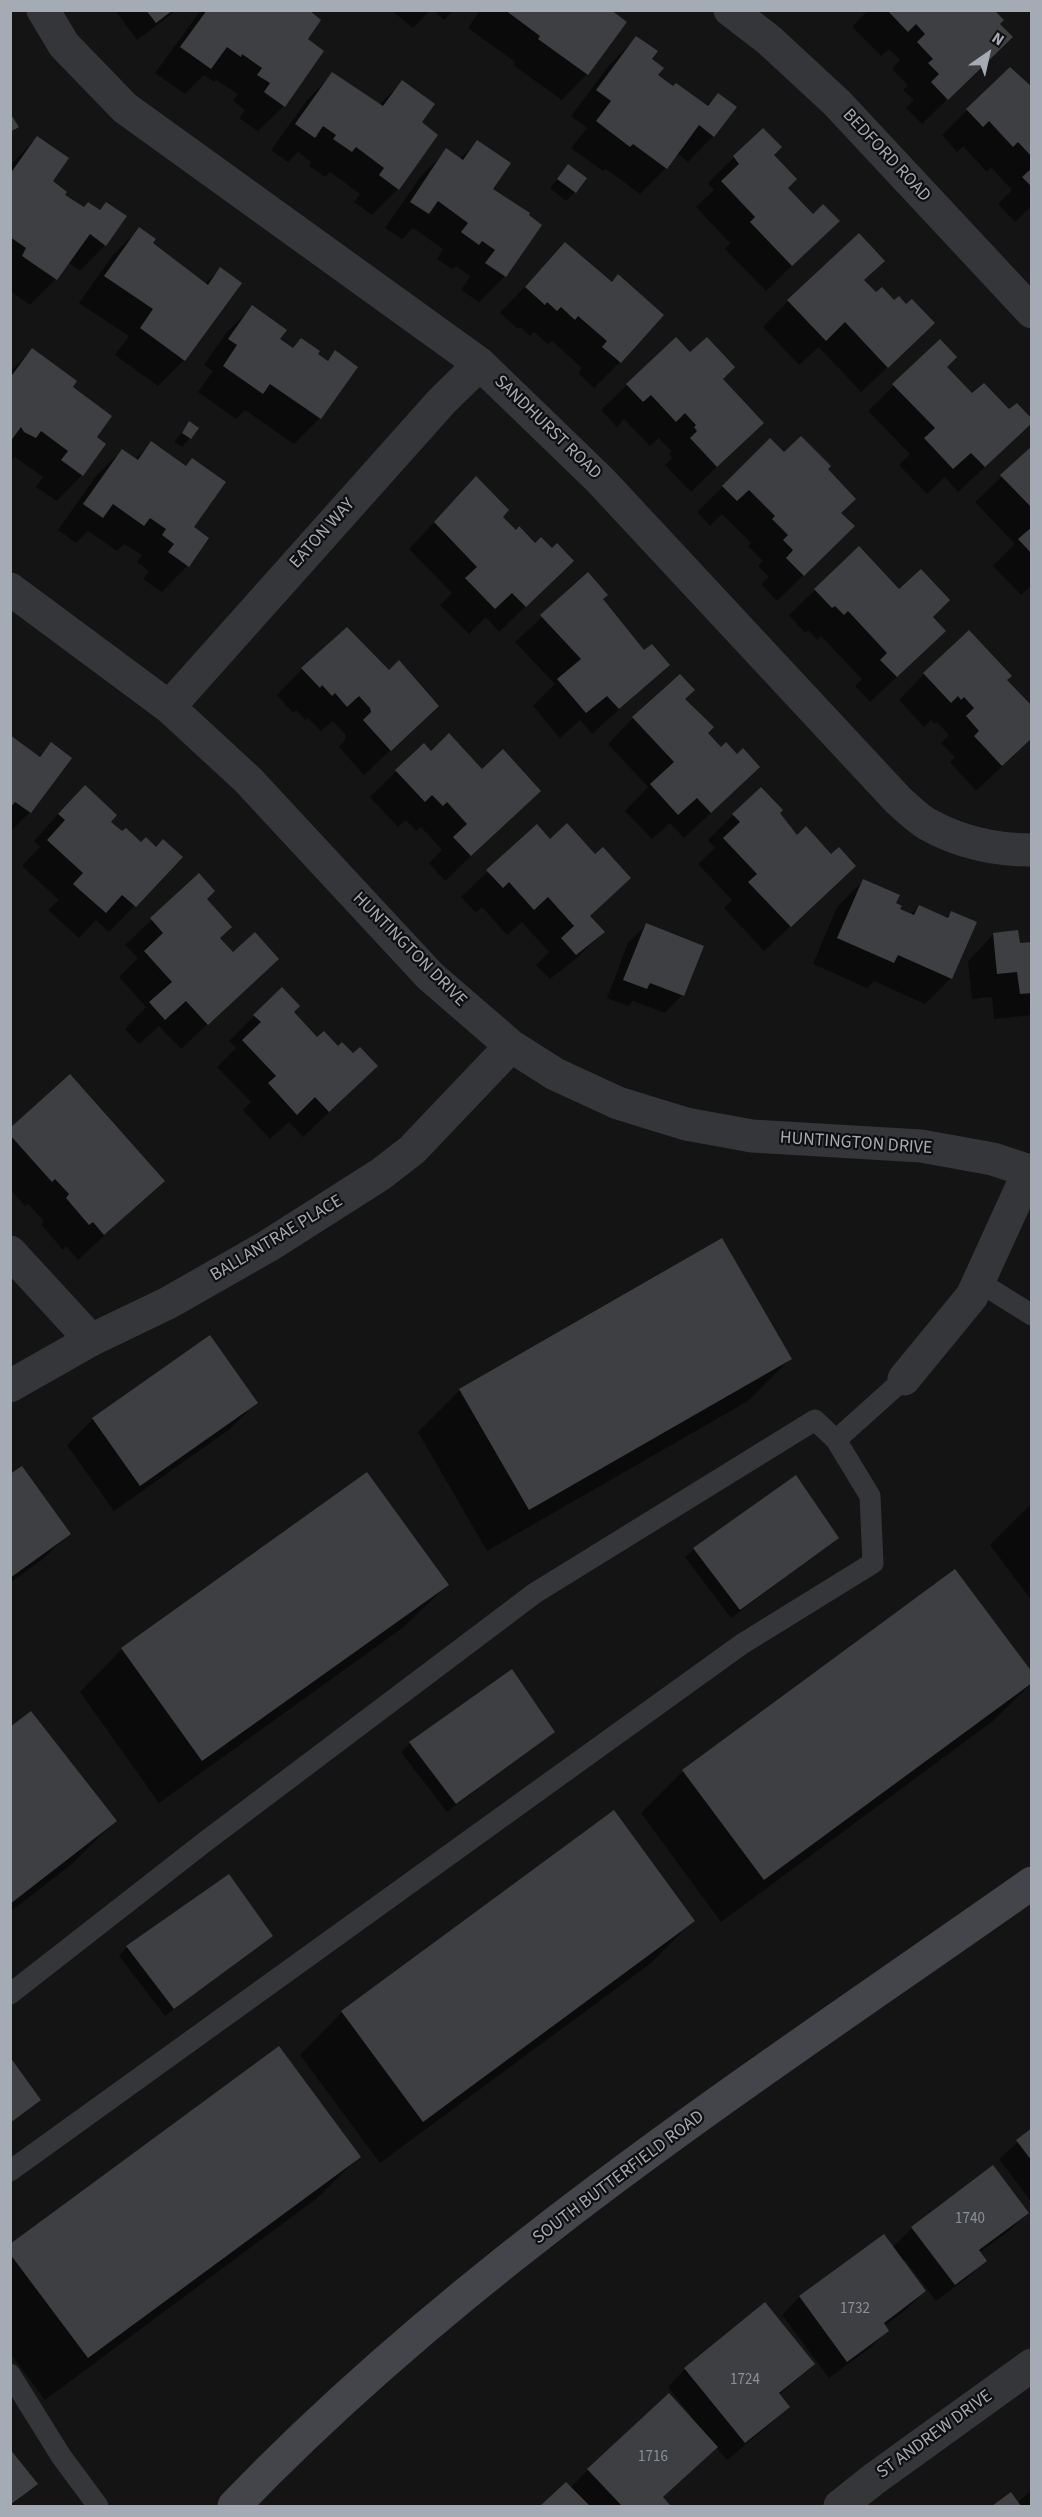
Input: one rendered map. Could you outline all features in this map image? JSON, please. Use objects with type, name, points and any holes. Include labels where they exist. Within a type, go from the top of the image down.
[{"type":"main road","name":"SOUTH BUTTERFIELD ROAD","points":[[234,2506],[286,2452],[436,2318],[645,2156],[1032,1883]]},
{"type":"street","name":"SANDHURST ROAD","points":[[43,10],[64,45],[125,108],[480,363],[600,480],[898,800],[926,823],[967,842],[1012,850],[1032,850]]},
{"type":"street","name":"BEDFORD ROAD","points":[[730,10],[769,40],[837,103],[1032,312]]},
{"type":"street","name":"EATON WAY","points":[[169,707],[442,401],[480,363]]},
{"type":"street","name":"HUNTINGTON DRIVE","points":[[10,589],[169,707],[248,780],[430,976],[511,1046],[555,1074],[618,1103],[686,1124],[752,1136],[921,1146],[993,1159],[1030,1172]]},
{"type":"street","name":"BALLANTRAE PLACE","points":[[10,1386],[91,1340],[168,1303],[268,1246],[381,1174],[412,1150],[511,1046]]},
{"type":"street","points":[[904,1379],[972,1296],[1030,1172]]},
{"type":"street","points":[[10,1252],[91,1340]]},
{"type":"street","name":"ST ANDREW DRIVE","points":[[840,2506],[1032,2365]]},
{"type":"lane","points":[[979,1282],[1032,1315]]},
{"type":"lane","points":[[836,1440],[904,1379]]},
{"type":"lane","points":[[10,1994],[206,1841],[535,1593],[815,1420],[836,1440],[870,1496],[873,1563],[742,1644],[10,2171]]},
{"type":"lane","points":[[10,2373],[61,2456],[98,2506]]},
{"type":"building","points":[[146,10],[173,10],[156,23]]},
{"type":"building","points":[[207,10],[309,10],[321,20],[308,39],[324,51],[285,107],[264,92],[270,83],[257,75],[262,68],[242,54],[241,57],[227,47],[211,69],[180,47]]},
{"type":"building","points":[[505,10],[611,10],[627,22],[588,75],[538,39],[540,36]]},
{"type":"building","points":[[887,10],[994,10],[1004,20],[1000,24],[1013,37],[948,100],[931,82],[939,74],[928,63],[933,59],[917,42],[925,34],[916,24],[908,32]]},
{"type":"building","points":[[636,36],[658,51],[652,59],[664,68],[658,75],[673,86],[676,83],[708,106],[718,93],[737,107],[714,137],[699,125],[667,169],[633,144],[630,147],[596,121],[611,101],[596,90]]},
{"type":"building","points":[[1010,67],[1032,87],[1032,157],[1018,142],[1013,147],[989,121],[983,127],[966,109]]},
{"type":"building","points":[[332,72],[383,106],[402,80],[435,104],[422,122],[438,135],[399,190],[379,175],[384,168],[356,147],[352,152],[333,139],[336,135],[323,126],[315,138],[295,124]]},
{"type":"building","points":[[10,113],[19,127],[10,132]]},
{"type":"building","points":[[763,128],[782,147],[774,155],[797,179],[788,188],[813,214],[823,204],[840,221],[792,266],[750,222],[755,217],[721,181],[739,164],[733,156]]},
{"type":"building","points":[[37,136],[69,158],[53,181],[67,192],[65,195],[84,207],[88,202],[100,210],[106,202],[127,216],[106,246],[90,234],[57,280],[22,256],[26,248],[10,237],[10,174]]},
{"type":"building","points":[[477,140],[511,163],[493,189],[530,213],[529,215],[542,225],[506,277],[485,263],[495,250],[482,241],[479,245],[461,232],[468,223],[438,201],[429,214],[410,202],[446,148],[463,160]]},
{"type":"building","points":[[568,164],[587,178],[576,193],[557,179]]},
{"type":"building","points":[[1032,168],[1032,187],[1022,177]]},
{"type":"building","points":[[139,227],[156,239],[153,243],[208,285],[220,267],[242,283],[185,361],[140,328],[153,309],[104,276]]},
{"type":"building","points":[[859,233],[885,261],[864,280],[876,292],[882,287],[894,300],[899,296],[906,304],[912,299],[935,323],[888,368],[845,322],[826,341],[787,300]]},
{"type":"building","points":[[565,242],[612,282],[618,274],[664,315],[621,363],[602,347],[607,341],[578,316],[575,320],[561,307],[557,311],[547,302],[545,305],[525,287]]},
{"type":"building","points":[[252,305],[287,330],[280,339],[293,348],[301,338],[320,351],[318,354],[328,361],[335,350],[358,367],[321,419],[270,384],[263,394],[223,366],[237,345],[228,339]]},
{"type":"building","points":[[676,337],[690,352],[707,337],[735,367],[723,379],[764,423],[717,467],[690,438],[697,431],[694,427],[696,425],[685,413],[676,422],[651,395],[643,402],[626,384]]},
{"type":"building","points":[[940,339],[957,357],[947,367],[972,393],[984,383],[1009,409],[1017,403],[1032,419],[1032,423],[985,467],[971,453],[953,469],[924,438],[935,428],[892,384]]},
{"type":"building","points":[[32,348],[77,381],[73,387],[112,416],[97,437],[106,444],[83,476],[61,460],[68,451],[41,431],[36,438],[24,432],[21,427],[10,442],[10,378]]},
{"type":"building","points":[[189,421],[199,428],[191,439],[182,433]]},
{"type":"building","points":[[801,436],[831,466],[828,469],[856,499],[841,513],[855,526],[804,576],[786,558],[793,550],[783,540],[788,535],[772,519],[775,516],[749,490],[737,501],[722,486],[770,438],[784,452]]},
{"type":"building","points":[[151,441],[186,466],[192,458],[226,482],[194,527],[209,538],[189,567],[168,552],[174,544],[162,535],[166,529],[150,518],[144,526],[113,504],[103,518],[83,504],[122,449],[138,460]]},
{"type":"building","points":[[1032,446],[1032,508],[1000,475]]},
{"type":"building","points":[[476,476],[509,510],[503,517],[516,530],[519,526],[535,543],[541,537],[552,548],[557,543],[574,561],[526,607],[512,593],[495,609],[465,578],[477,567],[434,522]]},
{"type":"building","points":[[1032,527],[1032,554],[1018,539]]},
{"type":"building","points":[[859,546],[899,589],[921,569],[950,600],[933,617],[946,631],[897,677],[880,660],[887,653],[848,611],[844,615],[835,606],[832,608],[814,589]]},
{"type":"building","points":[[588,572],[608,595],[603,599],[644,650],[652,644],[670,665],[619,709],[607,696],[586,713],[557,679],[581,659],[540,615]]},
{"type":"building","points":[[347,627],[389,670],[399,660],[439,706],[391,751],[363,720],[371,712],[359,696],[347,707],[335,693],[332,696],[322,685],[320,688],[301,668]]},
{"type":"building","points":[[969,630],[1012,676],[1007,680],[1032,706],[1032,738],[1002,766],[974,736],[979,731],[966,716],[974,708],[964,697],[961,700],[958,696],[951,703],[923,673]]},
{"type":"building","points":[[680,674],[695,690],[685,699],[714,727],[708,733],[721,747],[726,742],[737,754],[743,748],[760,767],[711,813],[697,798],[678,815],[650,784],[674,762],[632,717]]},
{"type":"building","points":[[449,733],[482,769],[503,749],[541,791],[471,856],[453,837],[467,824],[447,802],[443,806],[432,795],[425,802],[395,770],[424,743],[431,751]]},
{"type":"building","points":[[10,735],[40,757],[51,742],[72,758],[31,813],[15,802],[10,808]]},
{"type":"building","points":[[85,785],[117,815],[111,822],[122,831],[126,828],[141,842],[146,837],[156,847],[163,839],[183,857],[136,907],[122,895],[106,913],[73,884],[83,873],[47,840],[65,820],[58,814]]},
{"type":"building","points":[[761,787],[783,810],[780,813],[797,835],[806,826],[831,854],[839,847],[856,866],[791,927],[748,882],[757,874],[723,838],[740,822],[732,814]]},
{"type":"building","points":[[567,823],[595,854],[603,847],[631,878],[590,916],[605,932],[576,955],[561,938],[574,926],[548,897],[534,910],[509,882],[503,888],[486,870],[537,824],[550,839]]},
{"type":"building","points":[[199,873],[215,891],[207,899],[232,927],[220,938],[233,952],[255,932],[279,959],[208,1025],[186,1001],[165,1020],[149,1002],[172,982],[144,951],[163,933],[150,918]]},
{"type":"building","points":[[863,879],[900,895],[896,903],[902,906],[900,909],[914,915],[919,905],[948,918],[951,911],[977,922],[952,979],[898,955],[894,963],[837,938]]},
{"type":"building","points":[[646,923],[704,946],[684,996],[650,983],[647,989],[623,980]]},
{"type":"building","points":[[1018,930],[1020,943],[1032,942],[1032,993],[1020,994],[1017,972],[997,974],[993,933]]},
{"type":"building","points":[[282,987],[300,1006],[294,1012],[317,1037],[324,1031],[338,1046],[342,1042],[353,1053],[360,1047],[378,1066],[329,1112],[315,1097],[297,1115],[268,1083],[276,1076],[242,1040],[261,1022],[253,1015]]},
{"type":"building","points":[[70,1074],[165,1181],[104,1235],[93,1222],[89,1225],[66,1198],[69,1194],[55,1179],[52,1182],[10,1135],[10,1128]]},
{"type":"building","points":[[722,1238],[792,1359],[529,1510],[459,1389]]},
{"type":"building","points":[[210,1335],[258,1403],[140,1486],[92,1418]]},
{"type":"building","points":[[22,1466],[71,1534],[10,1578],[10,1474]]},
{"type":"building","points":[[367,1472],[449,1585],[202,1761],[121,1648]]},
{"type":"building","points":[[796,1475],[839,1538],[740,1610],[693,1548]]},
{"type":"building","points":[[955,1569],[1032,1672],[1032,1683],[764,1880],[682,1770]]},
{"type":"building","points":[[512,1669],[555,1732],[456,1804],[409,1742]]},
{"type":"building","points":[[31,1711],[117,1821],[10,1904],[10,1727]]},
{"type":"building","points":[[614,1810],[695,1921],[423,2122],[341,2011]]},
{"type":"building","points":[[229,1874],[273,1936],[174,2009],[126,1946]]},
{"type":"building","points":[[279,2046],[361,2157],[88,2358],[10,2254],[10,2244]]},
{"type":"building","points":[[10,2057],[41,2100],[10,2123]]},
{"type":"building","points":[[1032,2128],[1032,2161],[1016,2140]]},
{"type":"building","points":[[993,2165],[1029,2213],[979,2250],[987,2261],[955,2285],[911,2227]]},
{"type":"building","points":[[884,2234],[926,2291],[884,2323],[889,2331],[847,2362],[799,2296]]},
{"type":"building","points":[[765,2302],[815,2364],[779,2393],[790,2407],[745,2443],[684,2368]]},
{"type":"building","points":[[669,2393],[718,2447],[663,2497],[670,2505],[622,2506],[587,2469]]},
{"type":"building","points":[[10,2449],[38,2484],[10,2505]]},
{"type":"building","points":[[566,2482],[590,2506],[540,2506]]},
{"type":"building","points":[[1011,2492],[1021,2506],[992,2506]]}]
